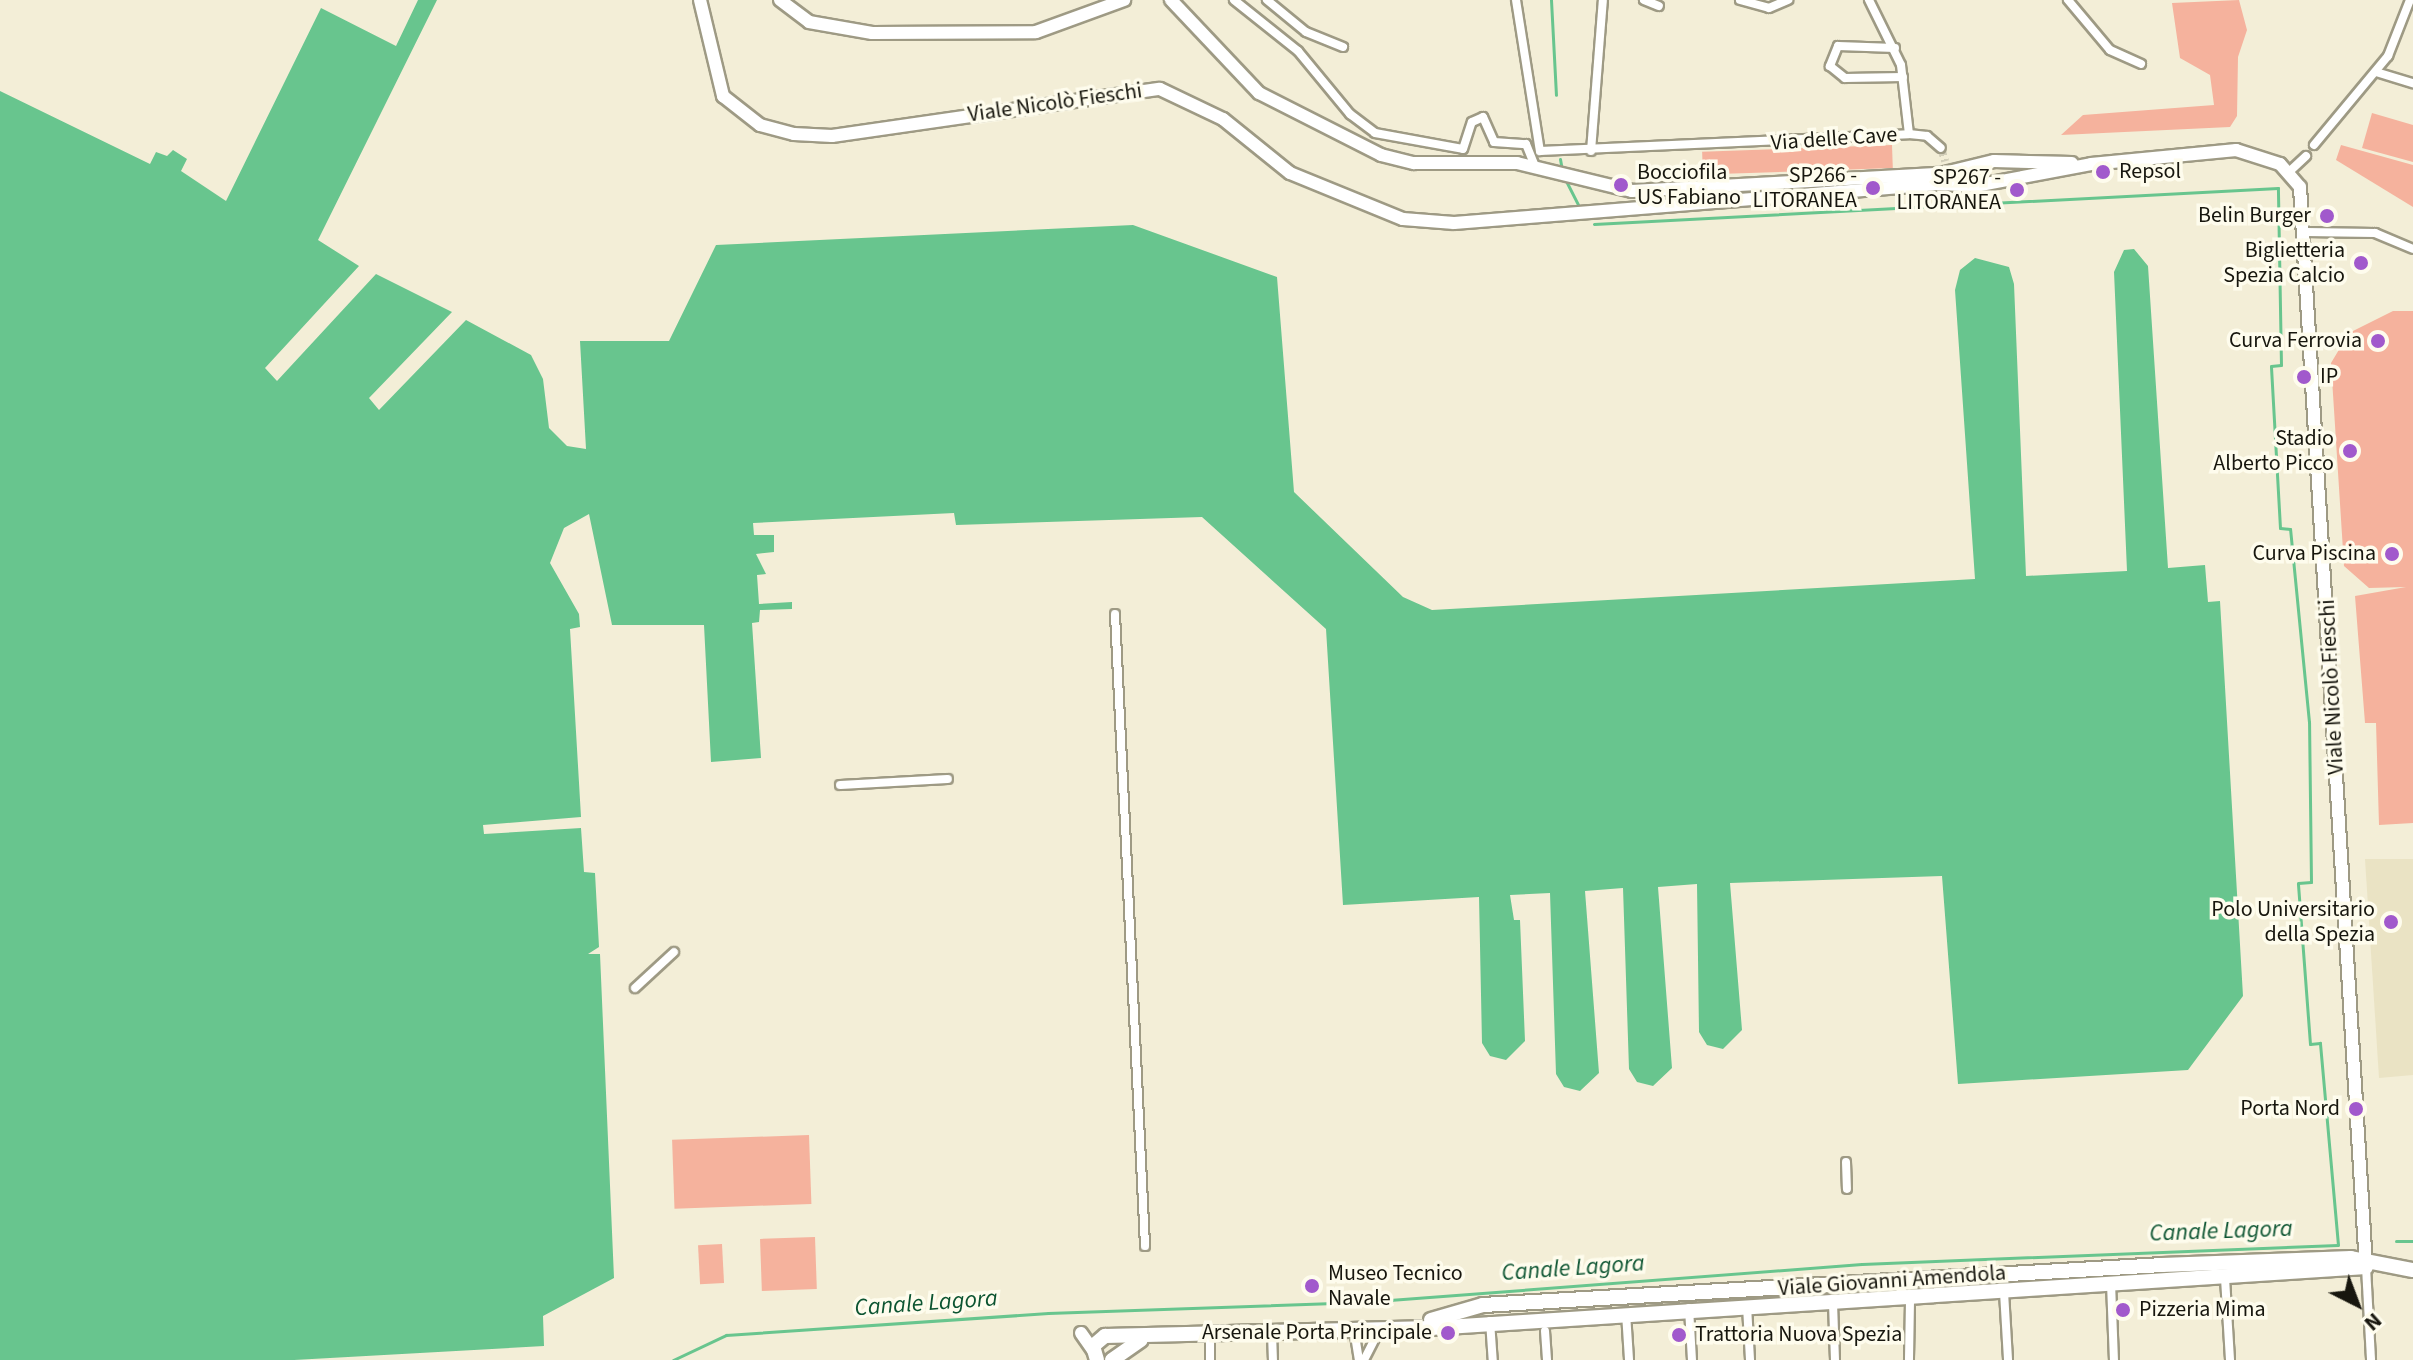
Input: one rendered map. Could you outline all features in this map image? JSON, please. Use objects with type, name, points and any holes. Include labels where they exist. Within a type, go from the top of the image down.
[{"type":"main road","name":"Viale Nicolò Fieschi","points":[[700,0],[723,96],[741,115],[794,134],[832,136],[1160,89],[1223,119],[1290,173],[1403,219],[1454,223],[1945,171],[2091,164],[2236,150],[2290,171],[2303,196],[2306,232],[2366,1267]]},
{"type":"main road","points":[[780,0],[809,22],[872,33],[1036,32],[1124,0]]},
{"type":"main road","points":[[1171,0],[1259,93],[1381,155],[1414,163],[1535,166],[1607,189],[1710,187],[1945,171],[1961,178],[1956,187],[1945,171]]},
{"type":"main road","name":"Viale Nicolò Fieschi","points":[[1956,187],[2091,164]]},
{"type":"main road","name":"Viale Giovanni Amendola","points":[[1420,1325],[1483,1305],[2351,1258],[2366,1267]]},
{"type":"main road","name":"Viale Giovanni Amendola","points":[[1106,1337],[1210,1337],[1689,1307],[1910,1301],[2111,1283],[2366,1267],[2413,1270]]},
{"type":"main road","points":[[1106,1337],[1115,1356]]},
{"type":"main road","points":[[1096,1357],[1106,1337]]},
{"type":"main road","name":"Viale Giovanni Amendola","points":[[1115,1356],[1149,1339]]},
{"type":"street","points":[[1234,0],[1298,51],[1375,133],[1463,149],[1472,122],[1483,117],[1494,142],[1526,144],[1535,166]]},
{"type":"street","points":[[1267,0],[1306,32],[1343,47]]},
{"type":"street","name":"Via delle Cave","points":[[1516,0],[1536,145],[1546,153],[1909,134],[1927,136],[1941,148]]},
{"type":"street","points":[[1591,151],[1603,0]]},
{"type":"street","points":[[1644,0],[1659,6]]},
{"type":"street","points":[[1740,0],[1769,8],[1788,0]]},
{"type":"street","points":[[1869,0],[1895,48],[1903,77],[1909,134]]},
{"type":"street","points":[[2068,0],[2110,50],[2141,64]]},
{"type":"street","points":[[2314,145],[2376,72],[2410,0]]},
{"type":"street","points":[[1895,48],[1838,46],[1830,66],[1845,78],[1903,77]]},
{"type":"street","points":[[2376,72],[2413,83]]},
{"type":"street","points":[[2290,171],[2306,156]]},
{"type":"street","points":[[2306,232],[2375,233],[2413,249]]},
{"type":"street","points":[[1115,614],[1145,1246]]},
{"type":"street","points":[[840,785],[948,779]]},
{"type":"street","points":[[635,988],[674,952]]},
{"type":"street","points":[[1846,1162],[1847,1189]]},
{"type":"street","points":[[2366,1267],[2371,1360]]},
{"type":"street","points":[[2225,1278],[2230,1360]]},
{"type":"street","points":[[1895,1282],[1910,1301],[1909,1360]]},
{"type":"street","points":[[2111,1283],[2114,1360]]},
{"type":"street","points":[[2004,1292],[2008,1360]]},
{"type":"street","points":[[1833,1303],[1835,1360]]},
{"type":"street","points":[[1747,1306],[1750,1360]]},
{"type":"street","points":[[1689,1307],[1692,1360]]},
{"type":"street","points":[[1626,1311],[1629,1360]]},
{"type":"street","points":[[1490,1319],[1493,1360]]},
{"type":"street","points":[[1362,1360],[1380,1328]]},
{"type":"street","points":[[1353,1329],[1362,1360]]},
{"type":"street","points":[[1545,1331],[1547,1360]]},
{"type":"street","points":[[1272,1333],[1273,1360]]},
{"type":"street","points":[[1210,1337],[1210,1360]]},
{"type":"shaded area","points":[[418,0],[437,0],[318,240],[359,266],[265,368],[277,381],[376,274],[452,312],[369,398],[379,410],[466,320],[531,355],[543,379],[549,428],[567,446],[586,449],[580,341],[669,341],[716,245],[1133,225],[1277,277],[1294,492],[1403,597],[1432,610],[1975,579],[1955,290],[1960,270],[1975,258],[2009,267],[2014,284],[2026,576],[2127,571],[2114,272],[2124,250],[2134,249],[2148,266],[2168,568],[2205,565],[2208,602],[2220,601],[2243,996],[2188,1070],[1958,1084],[1942,876],[1730,883],[1742,1030],[1723,1049],[1707,1045],[1699,1032],[1697,884],[1658,887],[1672,1068],[1653,1086],[1637,1082],[1629,1069],[1623,888],[1585,891],[1599,1073],[1580,1091],[1564,1087],[1556,1074],[1550,893],[1510,895],[1514,920],[1520,920],[1525,1041],[1506,1060],[1490,1056],[1482,1043],[1479,897],[1343,905],[1326,629],[1202,517],[956,525],[954,513],[753,523],[754,535],[774,535],[774,552],[756,554],[766,574],[757,575],[759,604],[792,602],[792,609],[760,610],[759,622],[752,623],[761,758],[711,762],[704,625],[612,625],[589,514],[564,528],[550,563],[579,614],[580,627],[570,629],[581,817],[483,825],[484,834],[581,828],[584,872],[595,873],[599,947],[588,954],[600,954],[614,1278],[543,1316],[544,1346],[294,1360],[0,1360],[0,91],[150,164],[156,152],[167,156],[173,150],[187,159],[181,171],[226,201],[321,8],[396,46]]},
{"type":"shaded area","points":[[2239,0],[2247,30],[2238,57],[2237,116],[2230,127],[2061,135],[2083,115],[2214,105],[2210,75],[2180,58],[2172,3]]},
{"type":"shaded area","points":[[2372,113],[2413,125],[2413,162],[2362,148]]},
{"type":"shaded area","points":[[1892,145],[1893,168],[1703,175],[1702,152]]},
{"type":"shaded area","points":[[2341,145],[2413,165],[2413,207],[2336,160]]},
{"type":"shaded area","points":[[2393,311],[2413,311],[2413,823],[2379,825],[2376,723],[2365,723],[2355,596],[2406,587],[2369,588],[2344,566],[2331,363],[2349,333]]},
{"type":"shaded area","name":"Polo Universitario della Spezia","points":[[2365,859],[2413,859],[2413,1075],[2379,1078]]},
{"type":"shaded area","points":[[809,1135],[811,1204],[674,1209],[672,1140]]},
{"type":"shaded area","points":[[815,1237],[817,1289],[762,1291],[760,1239]]},
{"type":"shaded area","points":[[722,1244],[724,1283],[700,1284],[698,1245]]},
{"type":"waterway","points":[[1551,0],[1556,95]]},
{"type":"waterway","points":[[1560,159],[1562,170]]},
{"type":"waterway","points":[[1564,177],[1578,205]]},
{"type":"waterway","points":[[673,1360],[726,1335],[1048,1313],[1363,1302],[1862,1264],[2338,1245],[2320,1043],[2310,1044],[2298,883],[2311,882],[2309,722],[2290,529],[2280,528],[2271,366],[2281,365],[2278,188],[1594,224]]},
{"type":"waterway","name":"Canale Lagora","points":[[2396,1241],[2413,1241]]},
{"type":"tunnel","points":[[1941,148],[1945,161]]},
{"type":"place","name":"Repsol","points":[[2103,172]]},
{"type":"place","name":"Bocciofila US Fabiano","points":[[1621,185]]},
{"type":"place","name":"SP266 - LITORANEA","points":[[1873,188]]},
{"type":"place","name":"SP267 - LITORANEA","points":[[2017,190]]},
{"type":"place","name":"Belin Burger","points":[[2327,216]]},
{"type":"place","name":"Biglietteria Spezia Calcio","points":[[2361,263]]},
{"type":"place","name":"Curva Ferrovia","points":[[2378,341]]},
{"type":"place","name":"IP","points":[[2304,377]]},
{"type":"place","name":"Stadio Alberto Picco","points":[[2350,451]]},
{"type":"place","name":"Curva Piscina","points":[[2392,554]]},
{"type":"place","name":"Polo Universitario della Spezia","points":[[2391,922]]},
{"type":"place","name":"Porta Nord","points":[[2356,1109]]},
{"type":"place","name":"Museo Tecnico Navale","points":[[1312,1286]]},
{"type":"place","name":"Pizzeria Mima","points":[[2123,1310]]},
{"type":"place","name":"Arsenale Porta Principale","points":[[1448,1333]]},
{"type":"place","name":"Trattoria Nuova Spezia","points":[[1679,1335]]}]
